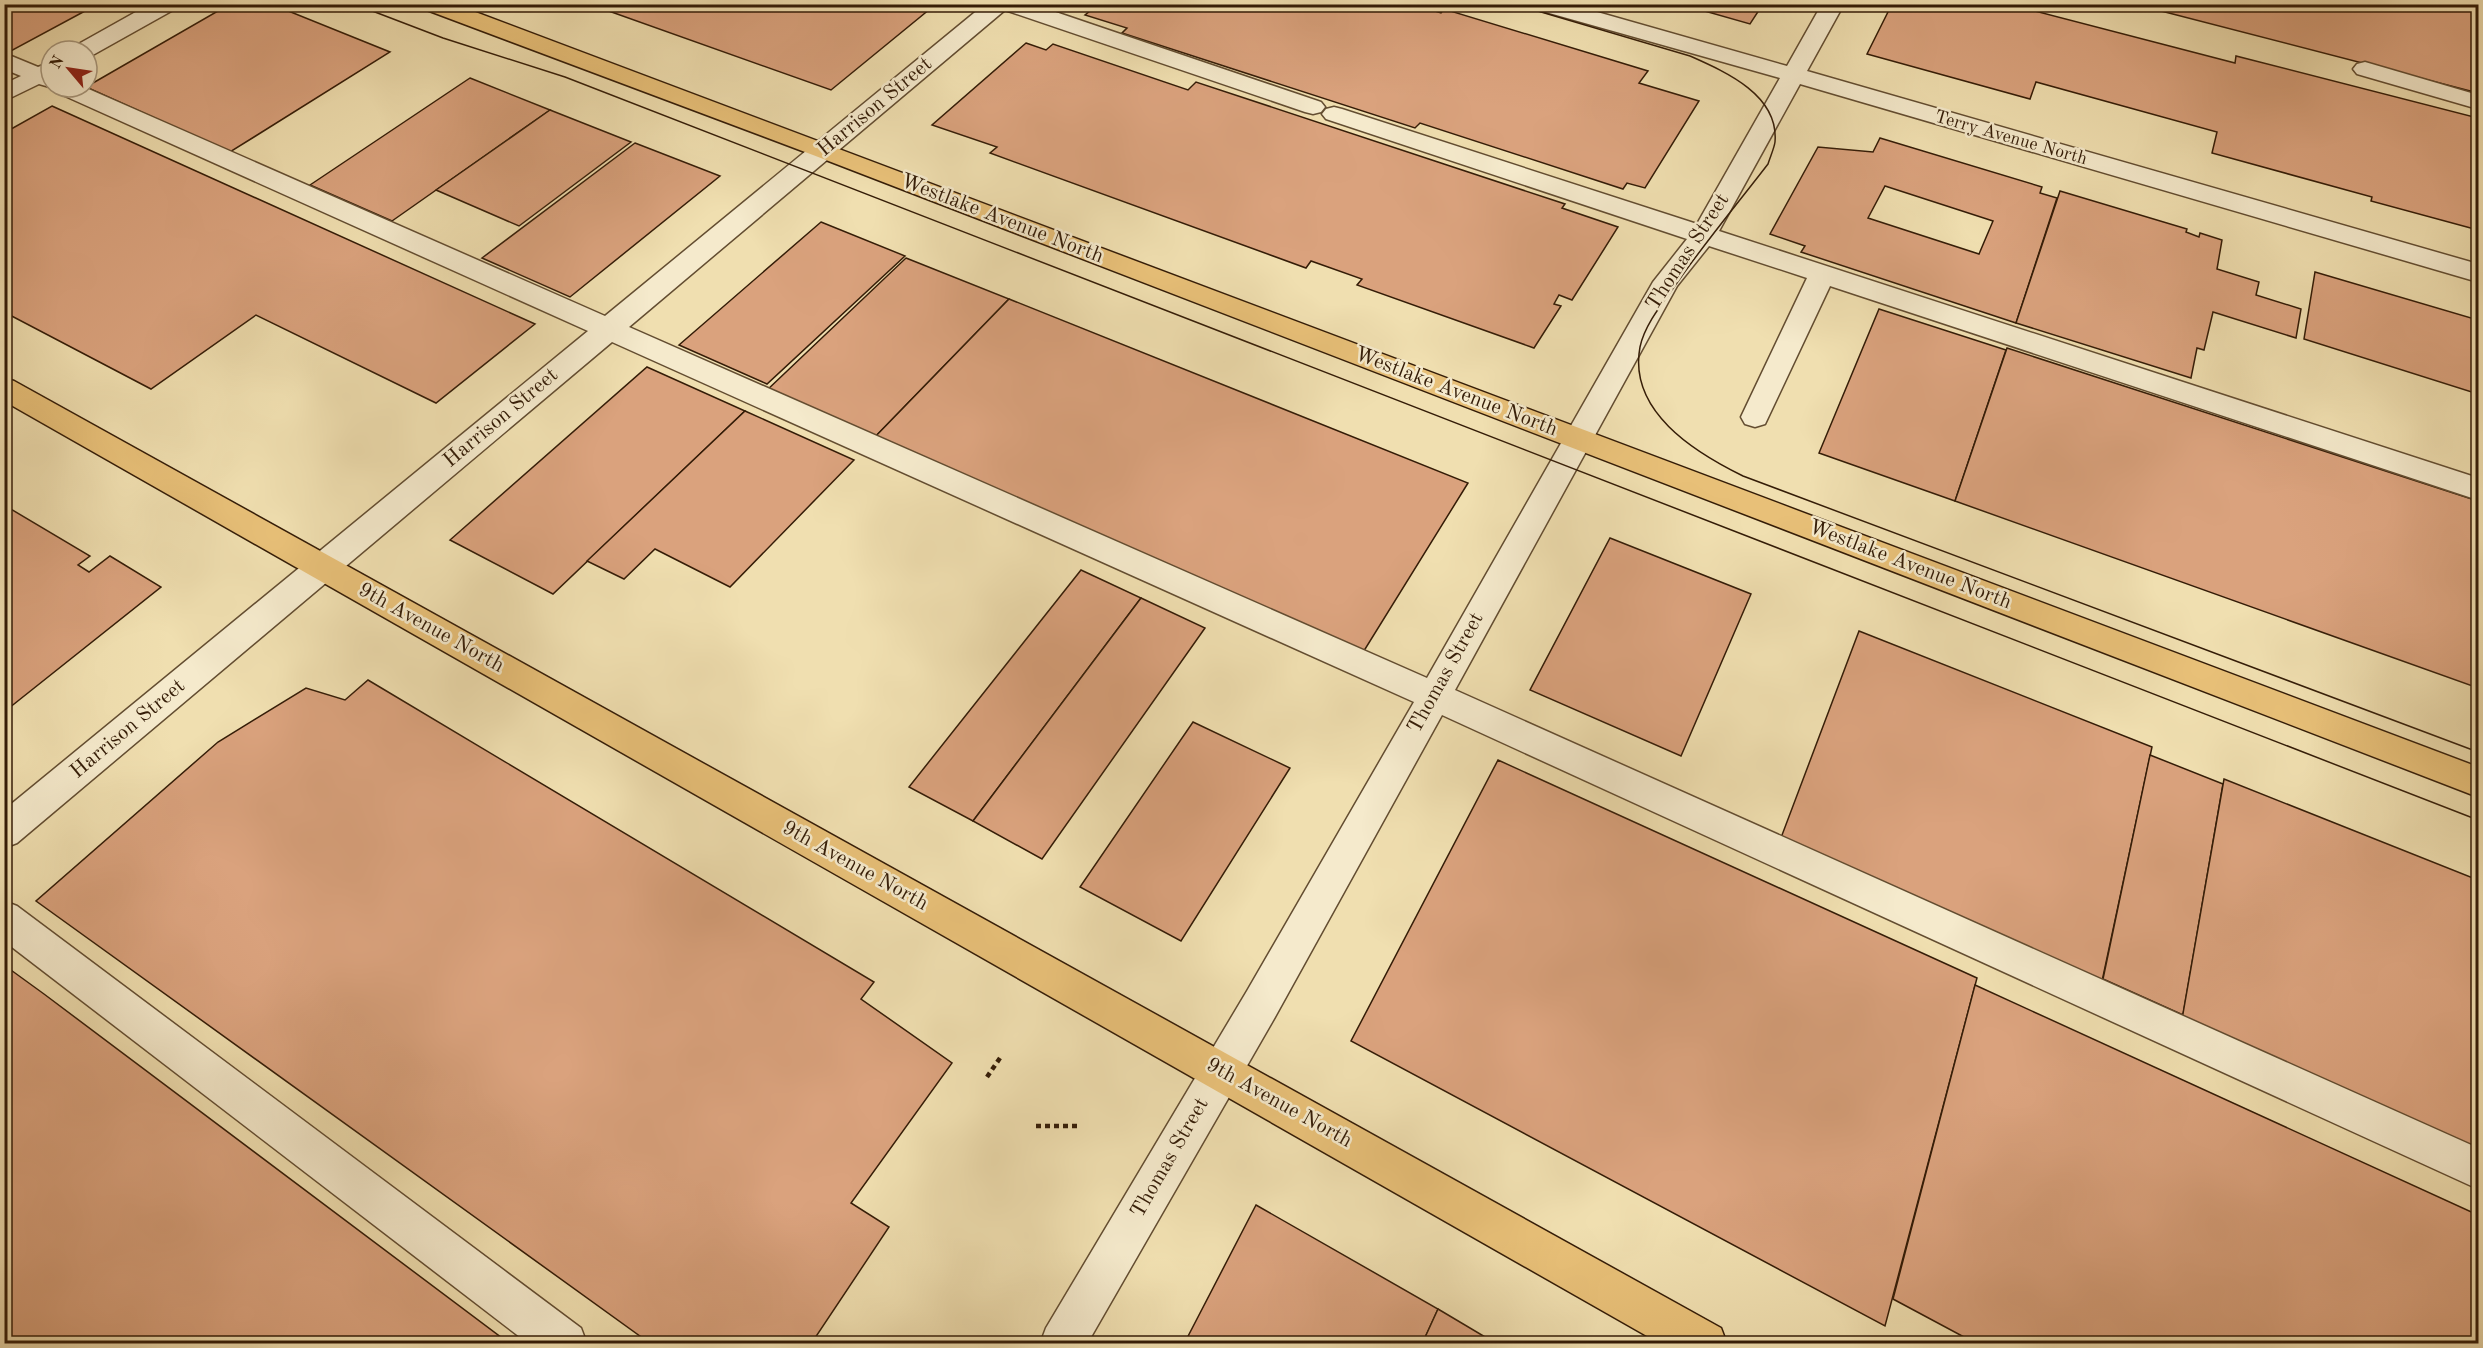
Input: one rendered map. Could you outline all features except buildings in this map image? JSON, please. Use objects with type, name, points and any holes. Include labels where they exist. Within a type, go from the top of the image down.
[{"type":"main road","name":"Westlake Avenue North","points":[[432,4],[822,150],[2478,782]]},
{"type":"main road","name":"9th Avenue North","points":[[4,388],[1705,1344]]},
{"type":"street","points":[[99,42],[167,4]]},
{"type":"street","name":"Harrison Street","points":[[4,832],[999,4]]},
{"type":"street","points":[[1009,4],[1702,236],[2478,489]]},
{"type":"street","name":"Terry Avenue North","points":[[1544,4],[2478,273]]},
{"type":"street","name":"Thomas Street","points":[[1062,1344],[1221,1072],[1666,282],[1702,236],[1833,4]]},
{"type":"street","points":[[4,60],[39,72]]},
{"type":"street","points":[[2365,69],[2478,102]]},
{"type":"street","points":[[4,94],[39,79]]},
{"type":"street","points":[[91,99],[1433,696],[2478,1169]]},
{"type":"street","points":[[1755,417],[1822,275]]},
{"type":"street","points":[[4,918],[565,1344]]},
{"type":"path","points":[[987,1077],[1000,1058]]},
{"type":"path","points":[[1036,1126],[1078,1126]]},
{"type":"tram line","points":[[354,4],[443,38],[565,77],[2478,820]]},
{"type":"tram line","points":[[1514,4],[1690,56],[1748,87],[1768,111],[1774,125],[1775,142],[1768,164],[1700,250],[1662,303],[1646,329],[1640,347],[1639,370],[1644,391],[1654,410],[1686,442],[1743,476],[2478,752]]}]
